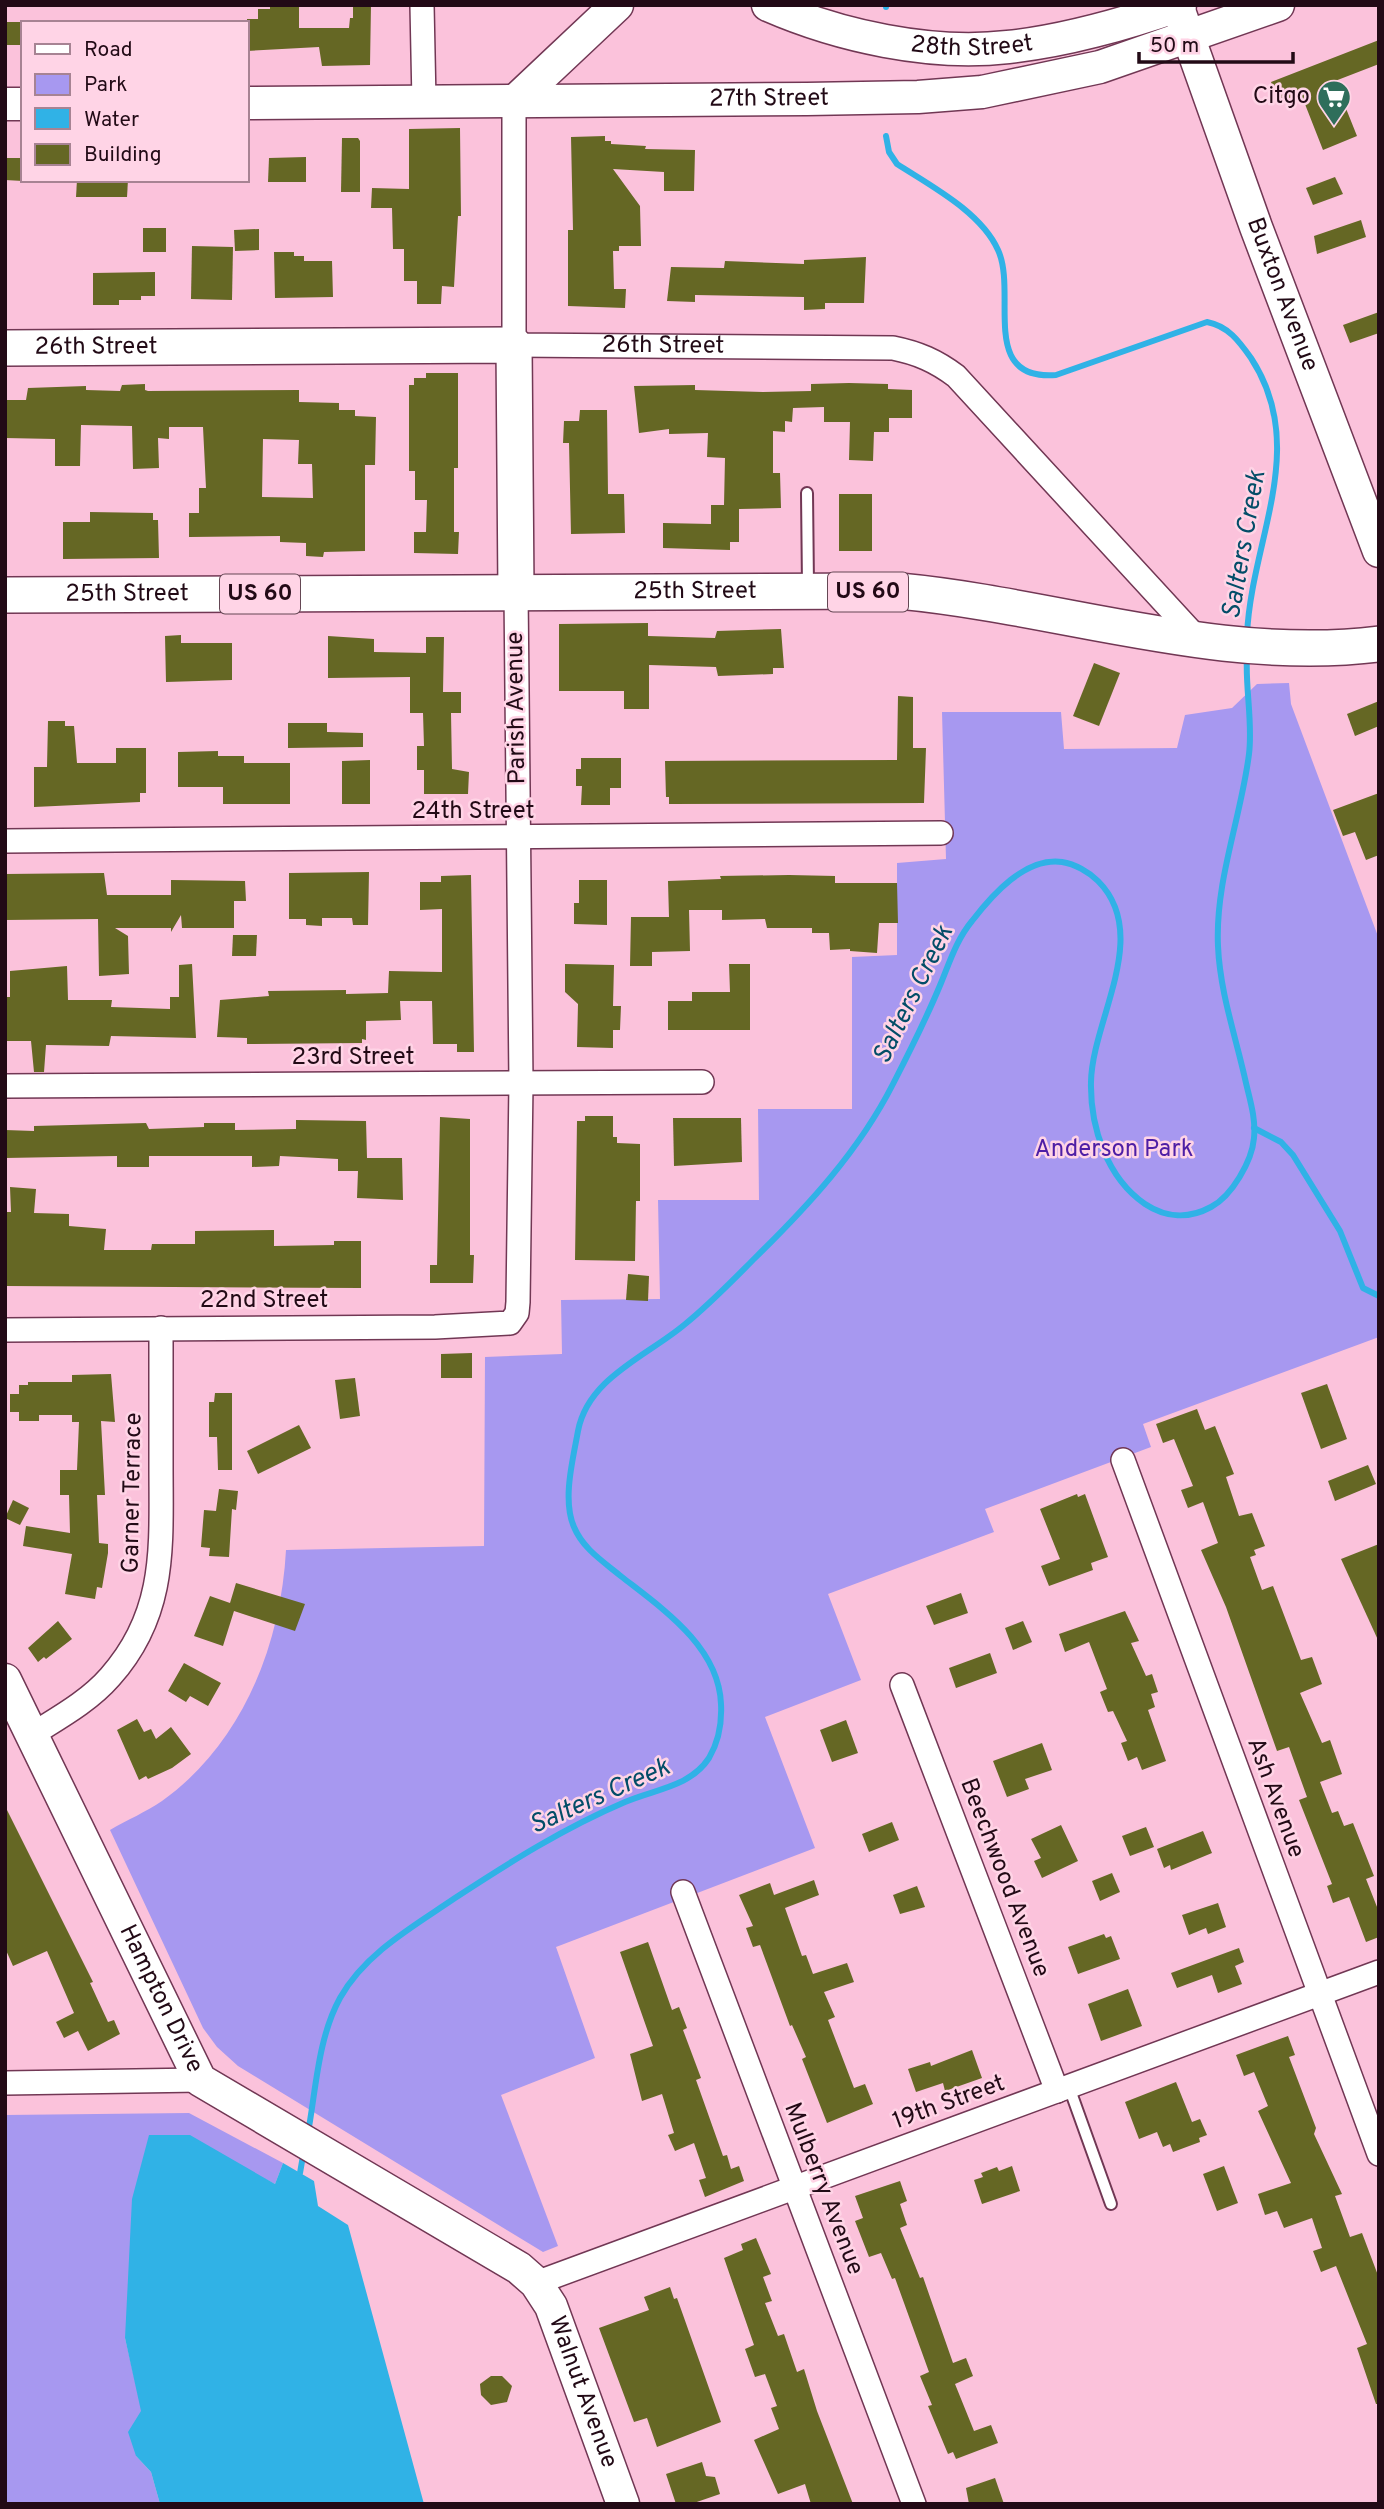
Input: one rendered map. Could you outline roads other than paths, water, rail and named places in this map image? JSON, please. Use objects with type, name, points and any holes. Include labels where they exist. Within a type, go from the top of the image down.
[{"type":"main road","points":[[514,102],[617,5]]},
{"type":"main road","name":"28th Street","points":[[768,5],[852,33],[925,46],[972,49],[1045,42],[1178,6]]},
{"type":"main road","name":"27th Street","points":[[248,103],[904,98],[982,92],[1073,74],[1278,5]]},
{"type":"main road","name":"Buxton Avenue","points":[[1178,6],[1186,37],[1379,551]]},
{"type":"main road","name":"26th Street","points":[[5,348],[514,345]]},
{"type":"main road","name":"Parish Avenue","points":[[514,345],[516,592]]},
{"type":"main road","name":"25th Street","points":[[5,595],[899,592],[954,596],[1207,640],[1277,648],[1328,649],[1379,644]]},
{"type":"main road","name":"Hampton Drive","points":[[5,1680],[200,2080],[519,2268],[536,2283]]},
{"type":"main road","name":"Walnut Avenue","points":[[536,2283],[551,2306],[623,2504]]},
{"type":"street","points":[[422,5],[424,103]]},
{"type":"street","name":"Parish Avenue","points":[[514,102],[514,345]]},
{"type":"street","name":"26th Street","points":[[514,345],[894,348],[927,358],[965,386],[1207,640]]},
{"type":"street","name":"Parish Avenue","points":[[516,592],[521,1083],[517,1313]]},
{"type":"street","name":"24th Street","points":[[5,841],[518,839],[941,833]]},
{"type":"street","name":"23rd Street","points":[[5,1086],[702,1082]]},
{"type":"street","name":"22nd Street","points":[[5,1330],[500,1325],[510,1323],[517,1313]]},
{"type":"street","name":"Garner Terrace","points":[[33,1734],[87,1699],[110,1678],[128,1654],[152,1604],[161,1556],[161,1328]]},
{"type":"street","name":"Ash Avenue","points":[[1123,1460],[1379,2154]]},
{"type":"street","name":"Beechwood Avenue","points":[[902,1685],[1063,2089]]},
{"type":"street","name":"Mulberry Avenue","points":[[683,1892],[914,2504]]},
{"type":"street","name":"19th Street","points":[[536,2283],[1379,1972]]},
{"type":"street","points":[[5,2083],[200,2080]]},
{"type":"lane","points":[[807,493],[808,592]]},
{"type":"lane","name":"Beechwood Avenue","points":[[1063,2089],[1111,2204]]},
{"type":"water","points":[[149,2135],[190,2135],[275,2184],[283,2163],[314,2181],[318,2206],[348,2225],[424,2504],[160,2504],[151,2472],[136,2456],[128,2432],[141,2411],[125,2338],[132,2199]]},
{"type":"waterway","name":"Salters Creek","points":[[886,136],[889,152],[897,164],[954,201],[990,236],[998,250],[1003,268],[1005,331],[1009,349],[1017,364],[1032,373],[1056,375],[1207,322],[1227,331],[1247,352],[1268,392],[1276,426],[1277,460],[1247,635]]},
{"type":"waterway","name":"Salters Creek","points":[[308,2133],[327,2030],[340,1998],[363,1967],[423,1919],[496,1871],[602,1812],[682,1781],[701,1768],[709,1758],[720,1725],[721,1704],[718,1683],[700,1647],[671,1616],[595,1555],[574,1527],[569,1505],[570,1479],[584,1412],[606,1382],[684,1325],[720,1293],[831,1177],[865,1132],[893,1084],[962,935],[989,900],[1011,880],[1035,865],[1048,862],[1067,863],[1082,869],[1098,881],[1113,903],[1120,926],[1120,952],[1094,1058],[1091,1099],[1103,1150],[1120,1180],[1153,1209],[1186,1215],[1203,1211],[1219,1202],[1240,1177],[1252,1147],[1254,1124],[1222,981],[1218,922],[1224,874],[1249,754],[1247,656]]},
{"type":"waterway","points":[[1254,1128],[1281,1142],[1293,1155],[1340,1231],[1363,1288],[1379,1296]]},
{"type":"waterway","name":"Salters Creek","points":[[300,2173],[304,2150]]},
{"type":"place","name":"Citgo","points":[[1334,127]]},
{"type":"park label","name":"Anderson Park","points":[[1114,1150]]}]
